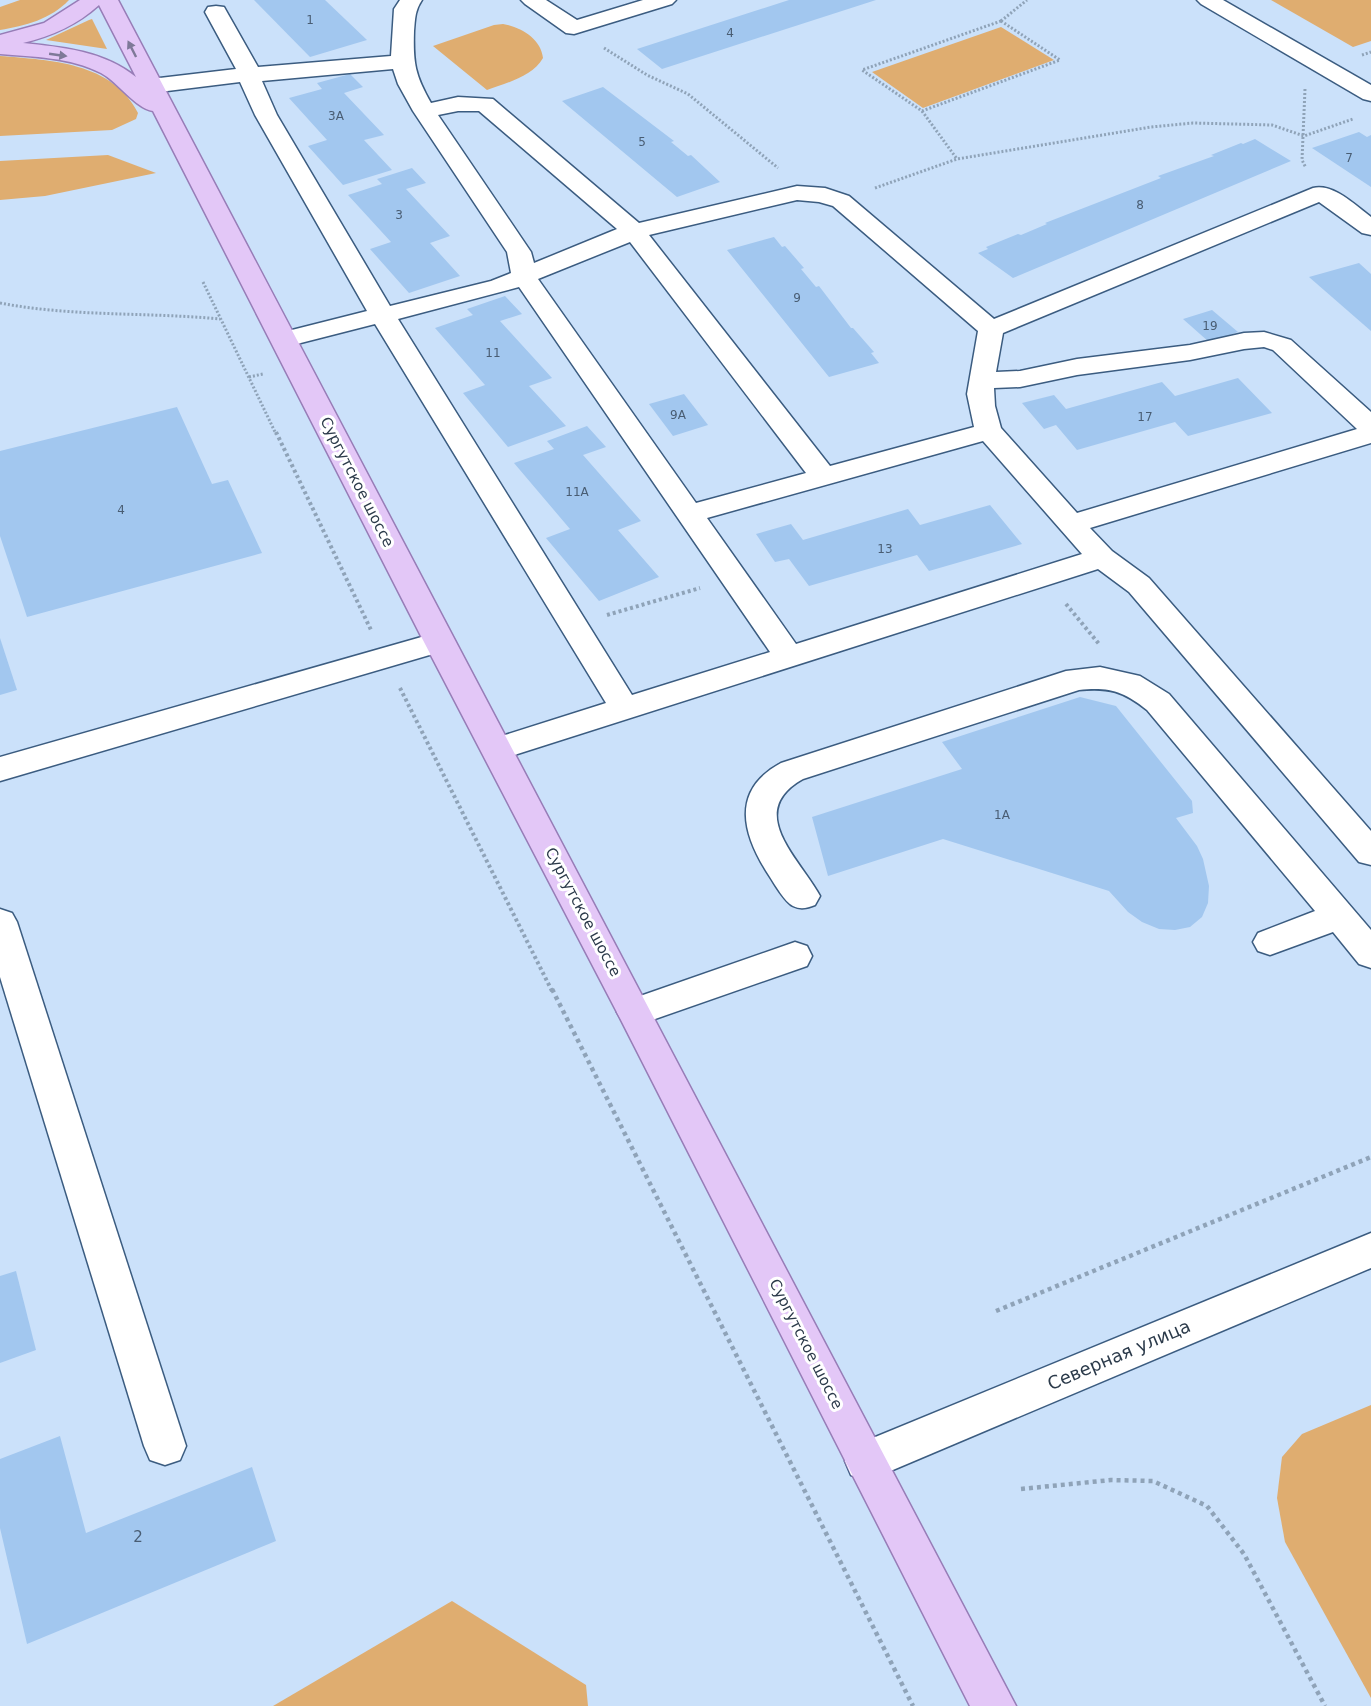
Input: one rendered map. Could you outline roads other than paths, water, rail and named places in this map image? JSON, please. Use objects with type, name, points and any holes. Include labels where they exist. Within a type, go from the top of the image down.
[{"type":"main road","points":[[0,41],[41,32],[58,25],[75,16],[92,0]]},
{"type":"main road","name":"Сургутское шоссе","points":[[107,0],[994,1706]]},
{"type":"main road","name":"Сургутское шоссе","points":[[0,47],[65,56],[105,66],[129,82],[168,120]]},
{"type":"street","points":[[411,0],[405,9],[402,61],[409,84],[424,111],[519,252],[524,277],[790,658]]},
{"type":"street","points":[[532,0],[574,28],[665,0]]},
{"type":"street","points":[[1208,0],[1371,94]]},
{"type":"street","points":[[216,12],[250,74],[257,97],[266,115],[383,316],[624,708]]},
{"type":"street","points":[[151,86],[250,74],[300,72],[402,61]]},
{"type":"street","points":[[424,111],[472,102],[485,104],[634,231],[824,477]]},
{"type":"street","points":[[285,339],[490,288],[524,277],[634,231],[797,194],[816,193],[841,201],[991,329]]},
{"type":"street","points":[[991,329],[1321,193],[1371,228]]},
{"type":"street","points":[[991,329],[982,379],[980,406],[982,418],[989,431],[1102,558],[1139,585],[1371,853]]},
{"type":"street","points":[[982,379],[1017,381],[1076,367],[1197,351],[1255,339],[1266,339],[1282,345],[1371,427]]},
{"type":"street","points":[[689,514],[989,431]]},
{"type":"street","points":[[1071,524],[1371,434]]},
{"type":"street","points":[[496,749],[1102,558]]},
{"type":"street","points":[[0,769],[384,656],[439,642]]},
{"type":"street","points":[[804,896],[787,878],[770,848],[762,822],[764,796],[774,782],[803,767],[1077,679],[1100,676],[1139,687],[1158,702],[1371,954]]},
{"type":"street","points":[[1270,942],[1339,916]]},
{"type":"street","points":[[0,922],[165,1446]]},
{"type":"street","points":[[635,1012],[795,956]]},
{"type":"street","name":"Северная улица","points":[[866,1461],[1371,1250]]}]
